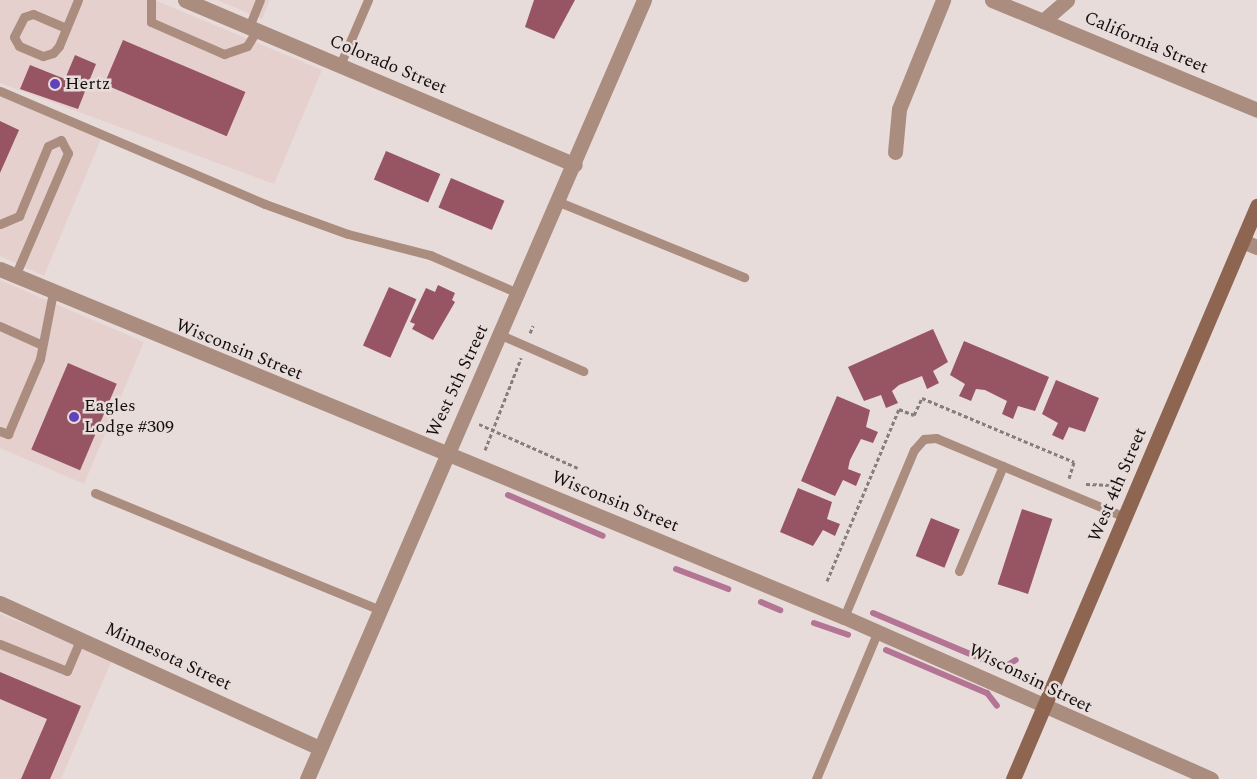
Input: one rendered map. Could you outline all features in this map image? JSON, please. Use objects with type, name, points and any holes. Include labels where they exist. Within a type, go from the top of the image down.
[{"type":"street","name":"Colorado Street","points":[[185,0],[575,164]]},
{"type":"street","name":"West 5th Street","points":[[306,779],[444,455],[520,294],[560,202],[644,0]]},
{"type":"street","points":[[895,152],[898,109],[943,0]]},
{"type":"street","name":"California Street","points":[[992,0],[1257,110]]},
{"type":"street","points":[[1043,20],[1067,0]]},
{"type":"street","name":"West 4th Street","points":[[1014,779],[1257,206]]},
{"type":"street","points":[[1242,241],[1257,247]]},
{"type":"street","name":"Wisconsin Street","points":[[0,269],[444,455],[478,467],[1024,692],[1045,706],[1211,779]]},
{"type":"street","name":"Minnesota Street","points":[[0,603],[81,638],[320,748]]},
{"type":"lane","points":[[66,28],[33,14],[16,27],[14,37],[19,46],[43,56],[59,46],[78,0]]},
{"type":"lane","points":[[151,0],[151,22],[224,54],[247,46],[260,0]]},
{"type":"lane","points":[[340,66],[368,0]]},
{"type":"lane","points":[[0,91],[265,204],[348,234],[430,255],[520,294]]},
{"type":"lane","points":[[0,224],[19,216],[48,146],[61,140],[68,153],[15,276]]},
{"type":"lane","points":[[560,202],[744,277]]},
{"type":"lane","points":[[0,431],[8,434],[42,345],[53,292]]},
{"type":"lane","points":[[0,326],[42,345]]},
{"type":"lane","points":[[501,334],[582,371]]},
{"type":"lane","points":[[844,617],[914,450],[924,440],[936,438],[1125,517]]},
{"type":"lane","points":[[959,571],[1003,466]]},
{"type":"lane","points":[[94,493],[378,609]]},
{"type":"lane","points":[[816,779],[878,631]]},
{"type":"lane","points":[[0,644],[66,671],[81,638]]},
{"type":"path","points":[[478,467],[533,326]]},
{"type":"path","points":[[826,580],[899,409],[914,416],[922,398],[1074,462],[1068,477],[1085,484],[1112,486]]},
{"type":"path","points":[[462,419],[494,429],[578,468]]},
{"type":"shaded area","points":[[0,0],[155,0],[322,70],[274,184],[0,83]]},
{"type":"shaded area","points":[[217,0],[270,0],[262,19]]},
{"type":"shaded area","points":[[0,96],[101,139],[44,276],[0,256]]},
{"type":"shaded area","points":[[0,280],[144,342],[84,484],[0,448]]},
{"type":"shaded area","points":[[0,614],[112,660],[61,779],[0,779]]},
{"type":"building","points":[[534,0],[575,0],[554,39],[525,27]]},
{"type":"building","points":[[123,40],[245,92],[227,136],[104,84]]},
{"type":"building","name":"Hertz","points":[[75,55],[96,64],[78,109],[20,89],[30,65],[65,79]]},
{"type":"building","points":[[0,121],[19,130],[0,173]]},
{"type":"building","points":[[386,151],[440,174],[428,203],[374,180]]},
{"type":"building","points":[[451,178],[504,201],[492,230],[438,207]]},
{"type":"building","points":[[438,285],[455,293],[452,300],[455,302],[433,340],[412,329],[415,324],[410,322],[426,288],[435,292]]},
{"type":"building","points":[[389,287],[416,299],[390,358],[363,345]]},
{"type":"building","points":[[933,329],[948,362],[933,371],[939,383],[927,389],[922,376],[899,385],[892,391],[898,403],[886,408],[881,395],[864,401],[848,367]]},
{"type":"building","points":[[964,341],[1049,377],[1035,411],[1018,406],[1013,419],[1002,414],[1007,401],[985,390],[976,389],[971,401],[959,396],[965,384],[950,375]]},
{"type":"building","name":"Eagles Lodge #309","points":[[68,363],[117,384],[80,470],[31,450]]},
{"type":"building","points":[[1056,380],[1099,398],[1085,432],[1069,427],[1063,440],[1052,435],[1058,423],[1042,414]]},
{"type":"building","points":[[837,396],[870,410],[866,427],[878,432],[873,443],[861,439],[850,460],[848,469],[861,474],[856,486],[843,480],[835,496],[801,481]]},
{"type":"building","points":[[798,488],[832,502],[827,519],[840,524],[835,536],[823,530],[813,546],[780,532]]},
{"type":"building","points":[[1022,509],[1052,519],[1028,594],[998,584]]},
{"type":"building","points":[[931,518],[960,530],[944,568],[916,556]]},
{"type":"building","points":[[0,672],[81,706],[50,779],[21,779],[47,719],[0,699]]},
{"type":"waterway","points":[[508,495],[603,536]]},
{"type":"waterway","points":[[676,569],[728,589]]},
{"type":"waterway","points":[[761,602],[780,610]]},
{"type":"waterway","points":[[873,613],[1003,668],[1016,660]]},
{"type":"waterway","points":[[814,623],[848,635]]},
{"type":"waterway","points":[[886,650],[987,693],[997,706]]},
{"type":"place","name":"Hertz","points":[[55,84]]},
{"type":"place","name":"Eagles Lodge #309","points":[[74,417]]}]
